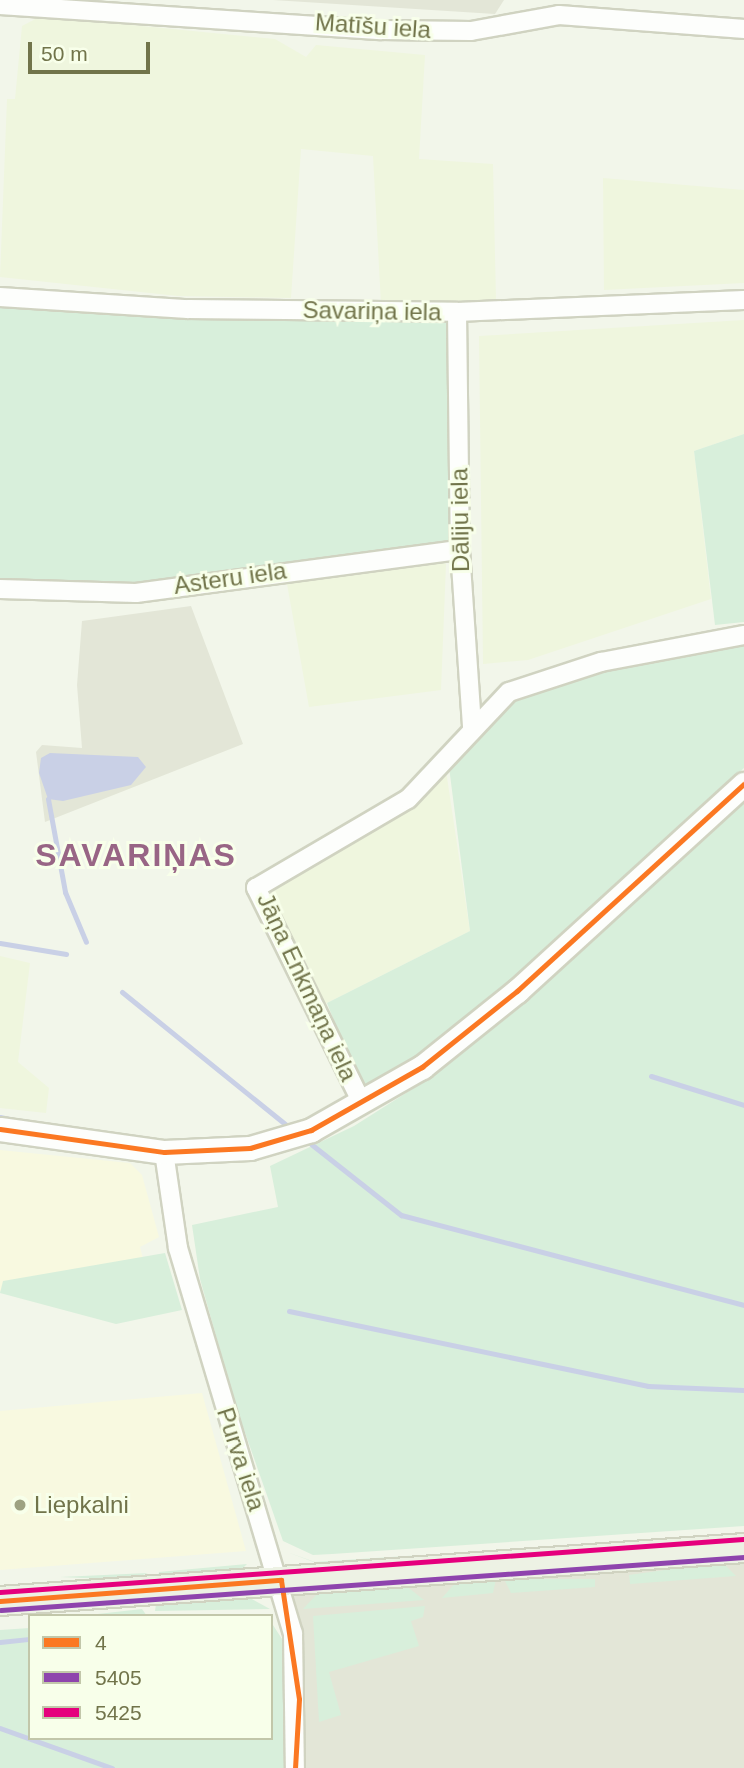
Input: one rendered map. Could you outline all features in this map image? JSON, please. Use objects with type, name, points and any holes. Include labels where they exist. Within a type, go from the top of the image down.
[{"type":"main road","points":[[0,1601],[744,1548]]},
{"type":"street","name":"Matīšu iela","points":[[0,5],[382,30],[471,31],[559,15],[744,29]]},
{"type":"street","name":"Savariņa iela","points":[[0,297],[188,309],[457,312],[744,300]]},
{"type":"street","name":"Dāliju iela","points":[[457,312],[460,550],[472,728]]},
{"type":"street","name":"Asteru iela","points":[[0,589],[136,593],[460,550]]},
{"type":"street","name":"Jāņa Enkmaņa iela","points":[[362,1103],[256,888],[408,799],[472,728],[509,692],[601,662],[744,635]]},
{"type":"street","points":[[0,1129],[164,1152],[250,1148],[311,1130],[422,1067],[517,991],[744,784]]},
{"type":"street","name":"Purva iela","points":[[164,1152],[178,1248],[281,1580],[299,1699],[295,1768]]},
{"type":"shaded area","points":[[273,0],[504,0],[495,14]]},
{"type":"shaded area","points":[[41,16],[275,39],[306,57],[316,45],[425,55],[419,159],[493,164],[496,300],[381,304],[373,156],[301,149],[291,298],[178,296],[0,277],[7,99],[15,99],[22,26]]},
{"type":"shaded area","points":[[603,178],[744,190],[744,283],[604,290]]},
{"type":"shaded area","points":[[0,297],[457,312],[460,550],[136,593],[0,589]]},
{"type":"shaded area","points":[[744,320],[744,434],[694,451],[711,599],[528,660],[483,664],[479,336]]},
{"type":"shaded area","points":[[744,434],[744,622],[715,625],[694,451]]},
{"type":"shaded area","points":[[437,558],[446,564],[441,690],[309,707],[287,584]]},
{"type":"shaded area","points":[[191,606],[243,744],[45,822],[36,752],[42,745],[82,748],[77,685],[82,621]]},
{"type":"shaded area","points":[[744,642],[744,768],[546,952],[418,1061],[363,1095],[327,1003],[470,931],[449,767],[517,699],[602,667]]},
{"type":"shaded area","points":[[445,764],[470,931],[319,1007],[256,888],[408,799]]},
{"type":"shaded area","points":[[744,796],[744,1526],[313,1555],[283,1541],[236,1407],[200,1279],[192,1225],[278,1207],[270,1166],[354,1126],[436,1074]]},
{"type":"shaded area","points":[[0,956],[30,963],[18,1062],[49,1088],[46,1113],[0,1108]]},
{"type":"shaded area","points":[[0,1150],[130,1163],[142,1175],[159,1237],[140,1247],[143,1259],[0,1291]]},
{"type":"shaded area","points":[[165,1253],[182,1310],[116,1324],[0,1293],[3,1281]]},
{"type":"shaded area","points":[[202,1393],[246,1551],[0,1570],[0,1411]]},
{"type":"shaded area","points":[[744,1548],[744,1768],[295,1768],[283,1594]]},
{"type":"shaded area","points":[[287,1552],[315,1562],[421,1555],[319,1564]]},
{"type":"shaded area","points":[[722,1562],[736,1576],[630,1584],[629,1575]]},
{"type":"shaded area","points":[[247,1564],[243,1568],[158,1577],[159,1572]]},
{"type":"shaded area","points":[[148,1573],[130,1580],[60,1577]]},
{"type":"shaded area","points":[[496,1579],[493,1593],[442,1598],[456,1582]]},
{"type":"shaded area","points":[[504,1579],[595,1579],[595,1587],[511,1593]]},
{"type":"shaded area","points":[[405,1585],[424,1600],[303,1609],[319,1592]]},
{"type":"shaded area","points":[[248,1597],[270,1609],[155,1611],[156,1604]]},
{"type":"shaded area","points":[[425,1606],[423,1617],[411,1621],[419,1646],[329,1672],[341,1715],[319,1722],[313,1616]]},
{"type":"shaded area","points":[[142,1609],[146,1614],[98,1614]]},
{"type":"shaded area","points":[[273,1625],[284,1642],[289,1702],[284,1768],[0,1768],[0,1630],[28,1628],[28,1740],[273,1740]]},
{"type":"water","points":[[50,753],[138,757],[146,767],[131,785],[63,801],[48,799],[39,773],[41,758]]},
{"type":"waterway","points":[[48,799],[65,892],[86,942]]},
{"type":"waterway","points":[[0,943],[66,954]]},
{"type":"waterway","points":[[122,992],[286,1125]]},
{"type":"waterway","points":[[651,1076],[744,1105]]},
{"type":"waterway","points":[[0,1117],[14,1120]]},
{"type":"waterway","points":[[311,1144],[401,1215],[744,1305]]},
{"type":"waterway","points":[[289,1311],[648,1386],[744,1390]]},
{"type":"waterway","points":[[0,1642],[28,1639]]},
{"type":"waterway","points":[[0,1728],[28,1738]]},
{"type":"waterway","points":[[34,1740],[112,1768]]},
{"type":"transit line","name":"4","points":[[0,1129],[164,1152],[250,1148],[311,1130],[422,1067],[517,991],[744,784]]},
{"type":"transit line","name":"5425","points":[[0,1592],[743,1539]]},
{"type":"transit line","name":"5405","points":[[1,1610],[744,1557]]},
{"type":"transit line","name":"4","points":[[281,1580],[299,1699],[295,1768]]},
{"type":"transit line","name":"4","points":[[0,1601],[281,1580]]},
{"type":"place","name":"Liepkalni","points":[[20,1505]]},
{"type":"district","name":"SAVARIŅAS","points":[[136,855]]}]
